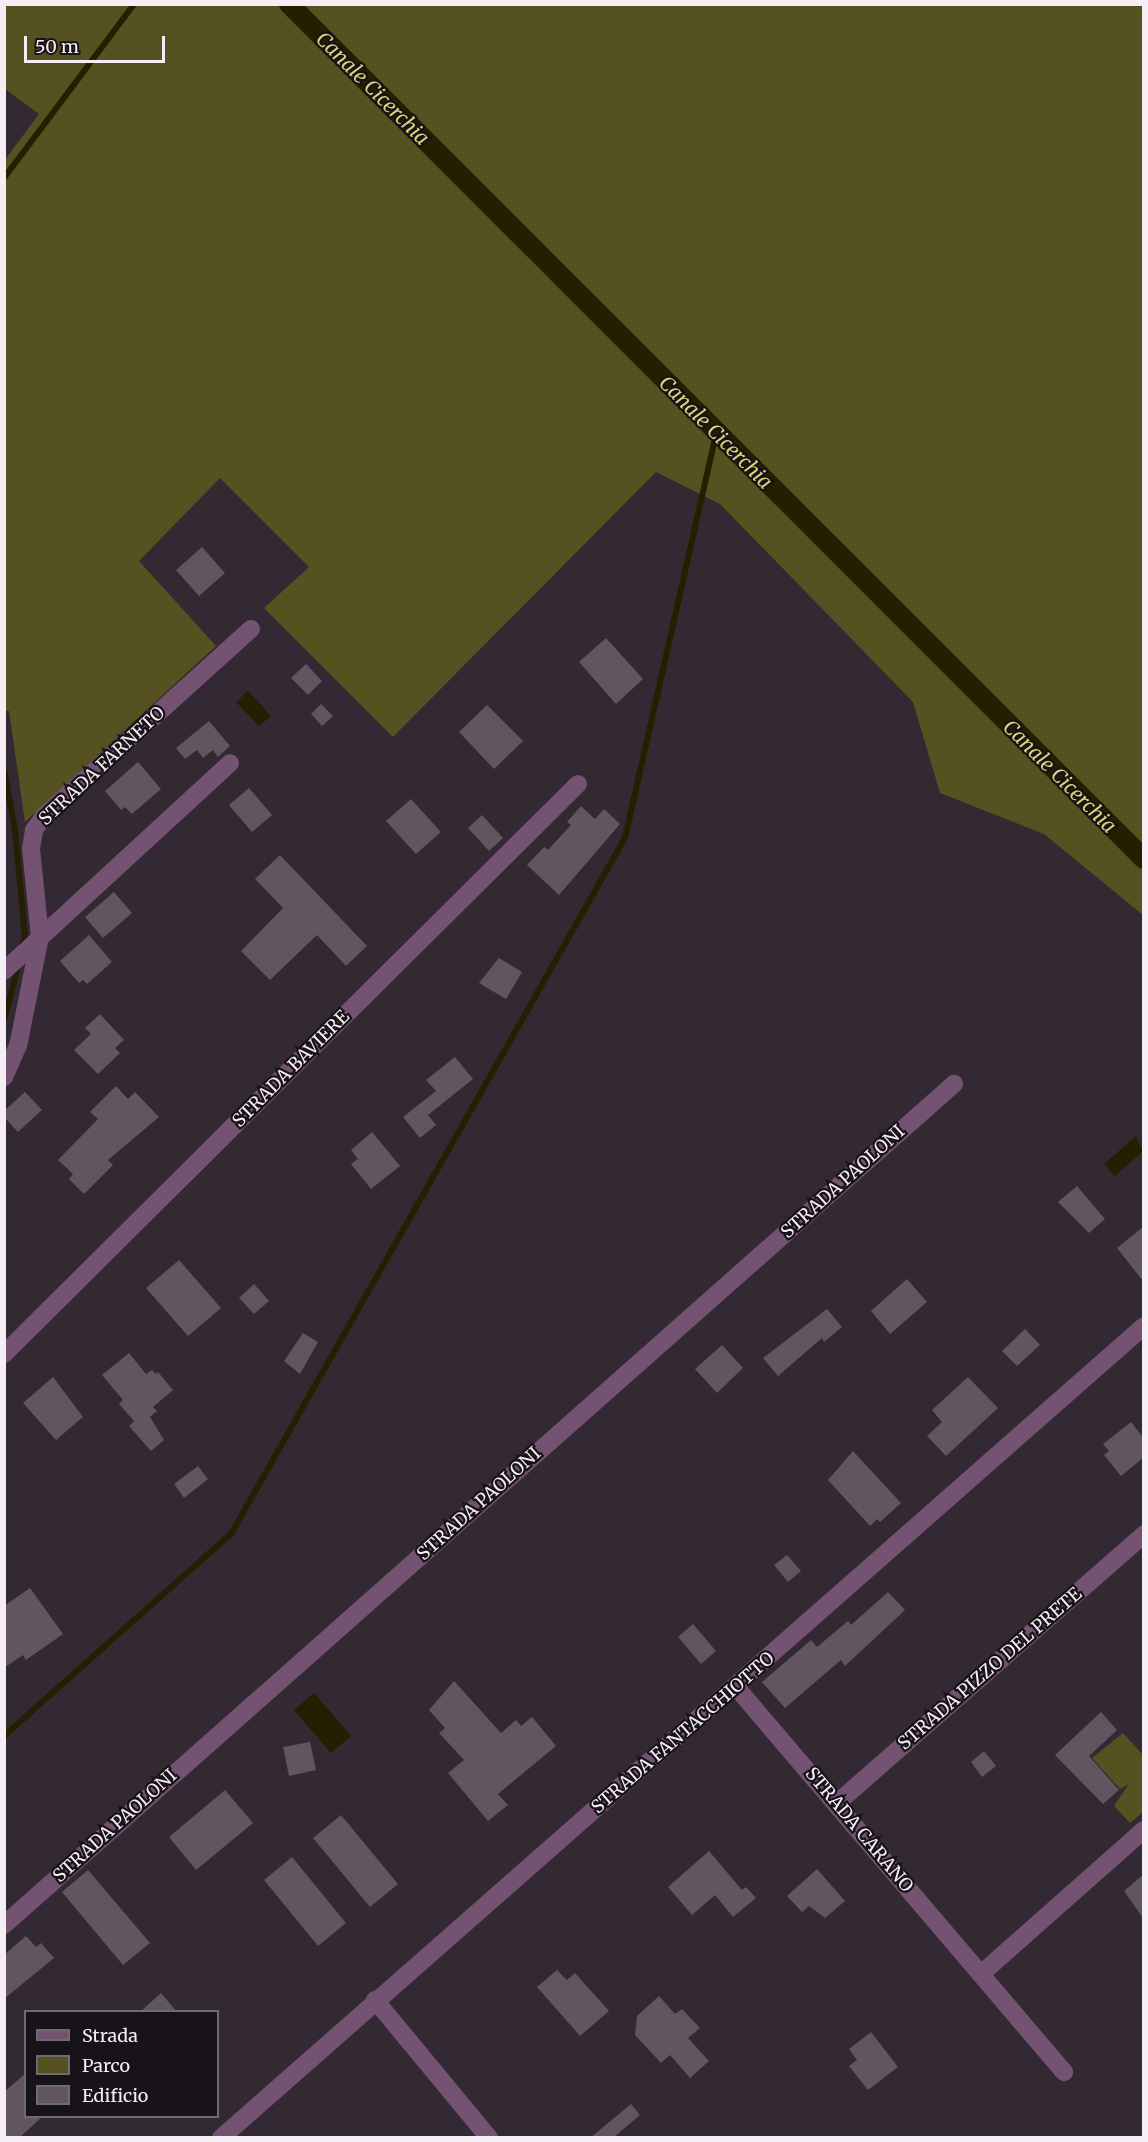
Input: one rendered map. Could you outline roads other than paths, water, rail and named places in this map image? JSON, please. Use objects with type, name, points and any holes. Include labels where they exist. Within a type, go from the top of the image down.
[{"type":"street","name":"STRADA FARNETO","points":[[4,1077],[18,1046],[40,937],[32,849],[39,823],[251,629]]},
{"type":"street","points":[[5,971],[230,763]]},
{"type":"street","name":"STRADA BAVIERE","points":[[4,1354],[578,784]]},
{"type":"street","name":"STRADA PAOLONI","points":[[4,1925],[954,1084]]},
{"type":"street","name":"STRADA FANTACCHIOTTO","points":[[221,2138],[375,2000],[736,1687],[1143,1326]]},
{"type":"street","name":"STRADA PIZZO DEL PRETE","points":[[836,1804],[1143,1534]]},
{"type":"street","name":"STRADA CARANO","points":[[736,1687],[1064,2072]]},
{"type":"street","points":[[981,1974],[1143,1830]]},
{"type":"street","points":[[375,2000],[489,2138]]},
{"type":"waterway","points":[[4,178],[134,4]]},
{"type":"waterway","name":"Canale Cicerchia","points":[[289,4],[1144,859]]},
{"type":"waterway","points":[[4,1736],[231,1534],[625,838],[716,433]]},
{"type":"waterway","points":[[4,770],[15,830],[25,936],[22,948]]},
{"type":"waterway","points":[[4,1020],[18,967]]}]
